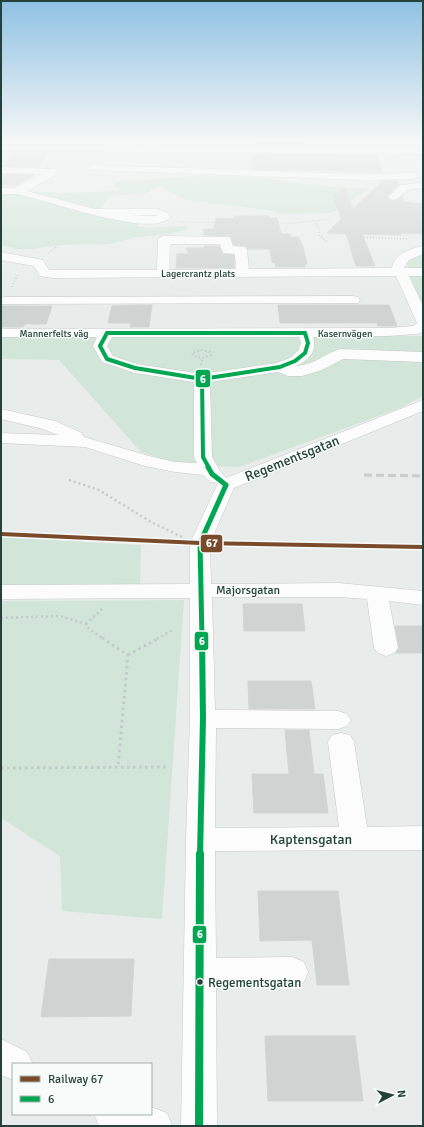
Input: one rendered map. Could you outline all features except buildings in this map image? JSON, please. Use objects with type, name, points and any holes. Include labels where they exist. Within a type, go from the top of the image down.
[{"type":"street","points":[[26,194],[96,212],[126,218],[158,221]]},
{"type":"street","points":[[36,196],[46,194]]},
{"type":"street","points":[[393,197],[397,194]]},
{"type":"street","points":[[163,274],[164,240],[226,240],[227,250],[241,250],[243,273]]},
{"type":"street","points":[[423,250],[402,259],[398,267],[423,321]]},
{"type":"street","name":"Lagercrantz plats","points":[[1,256],[39,264],[44,271],[49,274],[243,273],[339,267],[400,273],[423,272]]},
{"type":"street","points":[[5,301],[353,300]]},
{"type":"street","name":"Kasernvägen","points":[[107,333],[100,346],[107,359],[134,368],[202,372],[280,367],[295,361],[305,353],[308,343],[305,333],[405,332],[417,330],[423,326]]},
{"type":"street","name":"Mannerfelts väg","points":[[1,333],[305,333]]},
{"type":"street","points":[[280,367],[288,371],[302,371],[317,367],[340,354],[423,357]]},
{"type":"street","points":[[199,1126],[200,840],[203,719],[200,590],[202,540],[226,484],[212,474],[203,457],[202,372]]},
{"type":"street","name":"Regementsgatan","points":[[226,484],[423,405]]},
{"type":"street","points":[[1,414],[49,425],[87,442],[144,461],[175,467],[210,470]]},
{"type":"street","points":[[1,438],[87,442]]},
{"type":"street","name":"Majorsgatan","points":[[1,592],[339,590],[423,598]]},
{"type":"street","points":[[377,594],[386,648]]},
{"type":"street","points":[[203,719],[339,731],[355,839]]},
{"type":"street","name":"Kaptensgatan","points":[[200,840],[423,838]]},
{"type":"street","points":[[200,973],[292,972]]},
{"type":"street","points":[[1,1056],[13,1063]]},
{"type":"street","points":[[116,1115],[154,1126]]},
{"type":"path","points":[[158,221],[256,223],[329,219]]},
{"type":"path","points":[[320,220],[316,223],[316,225],[320,228],[319,235],[327,242]]},
{"type":"path","points":[[358,237],[390,238]]},
{"type":"path","points":[[50,251],[56,247]]},
{"type":"path","points":[[201,350],[210,352],[211,355],[203,358],[197,357],[192,353],[201,350]]},
{"type":"path","points":[[202,372],[203,358]]},
{"type":"path","points":[[69,480],[99,490],[151,522],[184,538],[202,540]]},
{"type":"path","points":[[1,618],[60,616],[86,624],[88,628],[128,655]]},
{"type":"path","points":[[128,655],[174,629]]},
{"type":"path","points":[[118,767],[128,655]]},
{"type":"path","points":[[1,768],[167,767]]},
{"type":"green space","points":[[1,194],[140,194],[110,196],[99,210],[145,213],[150,216],[135,226],[149,228],[187,226],[186,230],[170,234],[137,237],[109,244],[61,245],[32,249],[16,249],[1,245]]},
{"type":"green space","points":[[174,194],[362,194],[355,197],[346,208],[328,213],[284,214],[266,210],[187,200]]},
{"type":"green space","points":[[423,254],[423,306],[407,271],[407,261],[417,255]]},
{"type":"green space","points":[[423,336],[423,396],[400,408],[239,467],[194,466],[172,462],[141,452],[59,360],[1,359],[1,337]]},
{"type":"green space","points":[[1,537],[141,545],[140,588],[1,585]]},
{"type":"green space","points":[[184,600],[162,919],[62,911],[60,856],[1,818],[1,601]]},
{"type":"railway","points":[[364,475],[423,476]]},
{"type":"rail line","name":"67","points":[[1,534],[200,543],[423,547]]},
{"type":"transit line","name":"6","points":[[107,333],[100,346],[107,359],[135,368],[202,379],[280,367],[295,361],[305,353],[308,343],[305,333]]},
{"type":"transit line","name":"6","points":[[107,333],[305,333]]},
{"type":"transit line","name":"6","points":[[202,379],[203,457],[212,474],[226,485]]},
{"type":"transit line","name":"6","points":[[199,1126],[200,840],[203,719],[200,543],[226,485]]},
{"type":"place","name":"Regementsgatan","points":[[200,982]]}]
